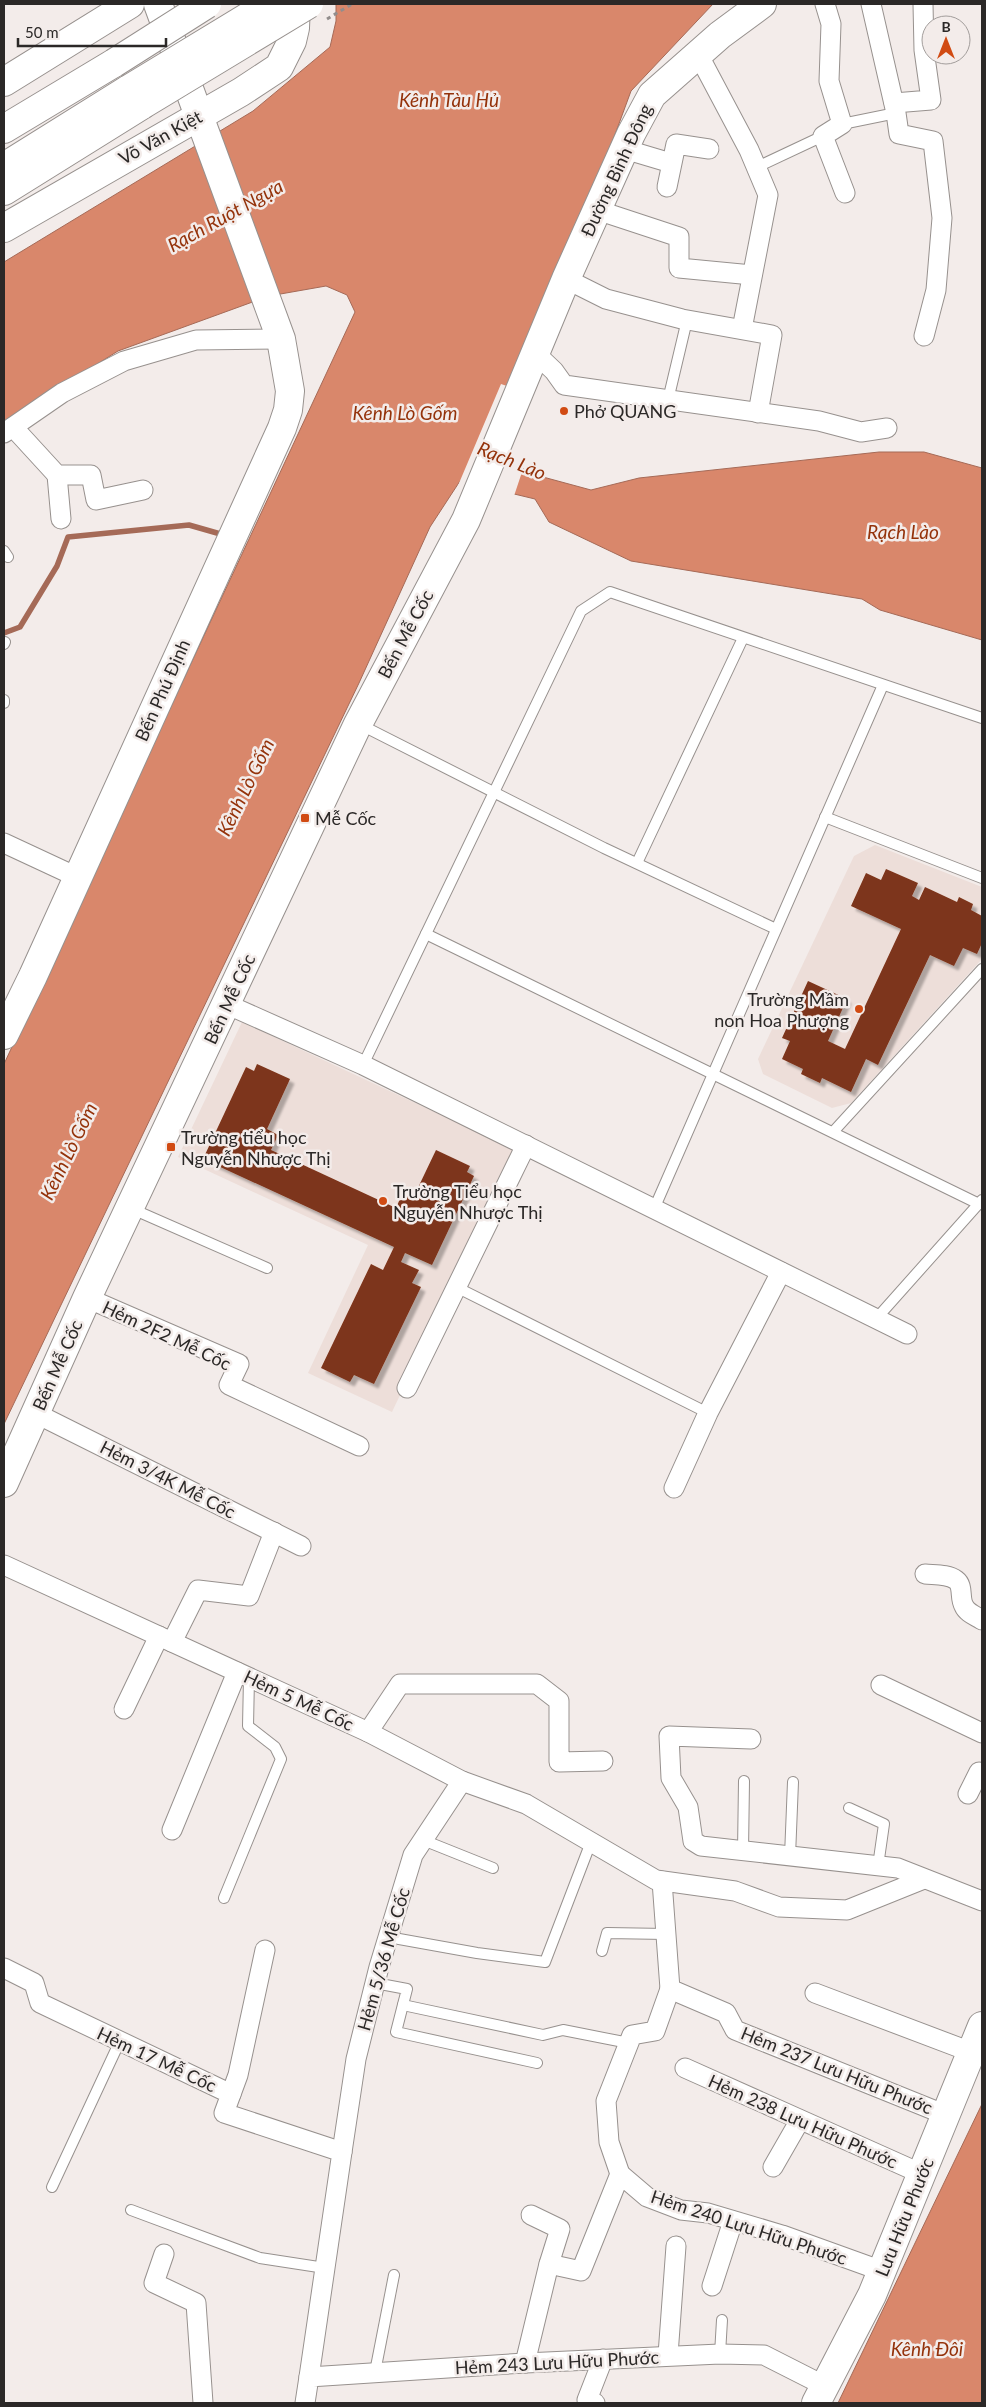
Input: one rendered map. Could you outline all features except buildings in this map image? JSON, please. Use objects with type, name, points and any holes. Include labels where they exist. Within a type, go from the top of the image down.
[{"type":"main road","points":[[4,82],[130,4]]},
{"type":"main road","name":"Bến Phú Định","points":[[4,1035],[33,976],[288,410],[290,391],[281,339],[158,4]]},
{"type":"main road","points":[[4,129],[207,4]]},
{"type":"main road","name":"Võ Văn Kiệt","points":[[4,191],[269,4]]},
{"type":"main road","points":[[136,97],[309,4]]},
{"type":"main road","name":"Đường Bình Đông","points":[[525,378],[566,279],[624,149],[652,95],[698,54],[762,4]]},
{"type":"main road","name":"Võ Văn Kiệt","points":[[4,228],[202,124],[240,92],[279,66],[290,48],[295,16]]},
{"type":"main road","name":"Võ Văn Kiệt","points":[[4,167],[136,97]]},
{"type":"main road","name":"Bến Mễ Cốc","points":[[4,1483],[87,1298],[358,724],[466,520],[525,378]]},
{"type":"main road","name":"Lưu Hữu Phước","points":[[821,2395],[872,2295],[982,2026]]},
{"type":"street","points":[[825,4],[831,24],[829,81],[842,124],[823,136],[845,193]]},
{"type":"street","points":[[871,4],[895,108],[899,134],[933,141],[942,218],[936,290],[924,336]]},
{"type":"street","points":[[895,108],[931,100],[924,50],[923,4]]},
{"type":"street","points":[[698,54],[757,167],[768,195],[742,329]]},
{"type":"street","points":[[667,187],[676,144],[709,149]]},
{"type":"street","points":[[624,149],[671,163]]},
{"type":"street","points":[[597,210],[680,237],[679,268],[752,275]]},
{"type":"street","points":[[566,279],[606,299],[687,320],[772,334],[758,413]]},
{"type":"street","points":[[61,519],[57,475],[8,430],[62,393],[124,361],[196,340],[281,339]]},
{"type":"street","points":[[535,353],[564,385],[819,421],[861,432],[887,428]]},
{"type":"street","points":[[57,475],[91,475],[96,500],[143,490]]},
{"type":"street","points":[[4,842],[77,877]]},
{"type":"street","points":[[226,1004],[363,1065],[907,1334]]},
{"type":"street","points":[[407,1388],[526,1145]]},
{"type":"street","points":[[674,1488],[708,1414],[781,1272]]},
{"type":"street","name":"Hẻm 2F2 Mễ Cốc","points":[[87,1298],[239,1364],[229,1385],[358,1446]]},
{"type":"street","name":"Hẻm 3/4K Mễ Cốc","points":[[35,1413],[301,1546]]},
{"type":"street","points":[[124,1709],[198,1590],[249,1596],[274,1532]]},
{"type":"street","name":"Hẻm 5 Mễ Cốc","points":[[4,1565],[368,1732],[462,1781],[526,1804],[656,1880],[735,1891],[779,1907],[847,1910],[924,1879]]},
{"type":"street","points":[[925,1574],[947,1576],[956,1580],[960,1586],[964,1606],[970,1613],[982,1620]]},
{"type":"street","points":[[172,1830],[243,1675]]},
{"type":"street","points":[[368,1732],[400,1684],[537,1684],[559,1701],[559,1762],[602,1760]]},
{"type":"street","points":[[881,1685],[982,1733]]},
{"type":"street","points":[[751,1739],[670,1736],[671,1778],[688,1807],[693,1841],[701,1846],[898,1868],[982,1901]]},
{"type":"street","points":[[968,1794],[979,1772],[982,1774]]},
{"type":"street","name":"Hẻm 5/36 Mễ Cốc","points":[[342,2152],[356,2059],[375,1983],[413,1855],[462,1781]]},
{"type":"street","points":[[549,2264],[581,2271],[620,2174],[609,2142],[606,2101],[632,2036],[655,2031],[670,1989],[662,1881]]},
{"type":"street","points":[[231,2094],[238,2075],[265,1950]]},
{"type":"street","name":"Hẻm 17 Mễ Cốc","points":[[4,1968],[34,1983],[40,2003],[231,2094],[224,2113],[342,2152]]},
{"type":"street","name":"Hẻm 237 Lưu Hữu Phước","points":[[670,1989],[726,2013],[735,2030],[946,2114]]},
{"type":"street","points":[[815,1993],[971,2052]]},
{"type":"street","name":"Hẻm 238 Lưu Hữu Phước","points":[[685,2068],[922,2174]]},
{"type":"street","points":[[773,2168],[800,2120]]},
{"type":"street","points":[[305,2403],[342,2152]]},
{"type":"street","name":"Hẻm 240 Lưu Hữu Phước","points":[[620,2174],[647,2197],[681,2210],[708,2213],[882,2271]]},
{"type":"street","points":[[525,2363],[549,2264],[560,2229],[531,2215]]},
{"type":"street","points":[[712,2286],[733,2221]]},
{"type":"street","points":[[668,2355],[676,2246]]},
{"type":"street","points":[[164,2254],[154,2283],[196,2303],[203,2403]]},
{"type":"street","name":"Hẻm 243 Lưu Hữu Phước","points":[[309,2377],[668,2355],[764,2355],[821,2395]]},
{"type":"street","points":[[595,2403],[587,2400],[603,2359]]},
{"type":"lane","points":[[842,124],[895,108]]},
{"type":"lane","points":[[757,167],[823,136]]},
{"type":"lane","points":[[668,400],[687,320]]},
{"type":"lane","points":[[363,1065],[581,611],[610,592],[982,718]]},
{"type":"lane","points":[[637,863],[743,638]]},
{"type":"lane","points":[[654,1209],[883,685]]},
{"type":"lane","points":[[358,724],[637,863],[776,929]]},
{"type":"lane","points":[[825,817],[982,878]]},
{"type":"lane","points":[[426,934],[981,1202],[876,1319]]},
{"type":"lane","points":[[833,1132],[982,969]]},
{"type":"lane","points":[[129,1208],[267,1268]]},
{"type":"lane","points":[[456,1287],[708,1414]]},
{"type":"lane","points":[[224,1898],[281,1759],[275,1747],[248,1726],[243,1675]]},
{"type":"lane","points":[[743,1851],[744,1781]]},
{"type":"lane","points":[[790,1856],[793,1782]]},
{"type":"lane","points":[[850,1808],[884,1824],[878,1866]]},
{"type":"lane","points":[[423,1840],[493,1868]]},
{"type":"lane","points":[[388,1937],[478,1953],[545,1962],[591,1842]]},
{"type":"lane","points":[[602,1952],[607,1934],[666,1934]]},
{"type":"lane","points":[[375,1983],[407,1989],[396,2032],[537,2063]]},
{"type":"lane","points":[[403,2005],[543,2036],[563,2030],[629,2043]]},
{"type":"lane","points":[[52,2187],[120,2041]]},
{"type":"lane","points":[[131,2210],[260,2258],[325,2268]]},
{"type":"lane","points":[[375,2372],[394,2275]]},
{"type":"lane","points":[[720,2354],[722,2320]]},
{"type":"shaded area","name":"Trường Mầm non Hoa Phượng","points":[[875,845],[982,887],[982,959],[851,1103],[832,1108],[763,1074],[758,1059],[854,856]]},
{"type":"shaded area","name":"Trường Tiểu học Nguyễn Nhược Thị","points":[[242,1022],[516,1150],[392,1412],[308,1373],[368,1245],[178,1157]]},
{"type":"water","points":[[336,4],[713,4],[631,91],[574,246],[482,451],[543,477],[591,490],[639,478],[879,452],[924,452],[982,468],[982,640],[880,610],[862,599],[631,561],[549,522],[535,499],[460,481],[430,527],[359,683],[4,1424],[4,1064],[355,312],[347,295],[326,286],[269,296],[118,351],[4,422],[4,262],[253,111],[330,47],[336,21]]},
{"type":"water","name":"Kênh Đôi","points":[[982,2104],[982,2403],[838,2403]]},
{"type":"pier","points":[[501,384],[510,387],[486,450],[524,466],[514,496],[461,483],[454,495]]},
{"type":"waterway","points":[[4,633],[20,627],[57,566],[68,537],[189,525],[224,535]]},
{"type":"place","name":"Phở QUANG","points":[[564,411]]},
{"type":"place","name":"Mễ Cốc","points":[[305,818]]},
{"type":"place","name":"Trường Mầm non Hoa Phượng","points":[[859,1009]]},
{"type":"place","name":"Trường tiểu học Nguyễn Nhược Thị","points":[[171,1147]]},
{"type":"place","name":"Trường Tiểu học Nguyễn Nhược Thị","points":[[383,1201]]},
{"type":"water label","name":"Kênh Tàu Hủ","points":[[449,99]]},
{"type":"water label","name":"Rạch Ruột Ngựa","points":[[225,215]]},
{"type":"water label","name":"Kênh Lò Gốm","points":[[405,412]]},
{"type":"water label","name":"Rạch Lào","points":[[512,460]]},
{"type":"water label","name":"Rạch Lào","points":[[903,531]]},
{"type":"water label","name":"Kênh Lò Gốm","points":[[245,787]]},
{"type":"water label","name":"Kênh Lò Gốm","points":[[68,1151]]}]
